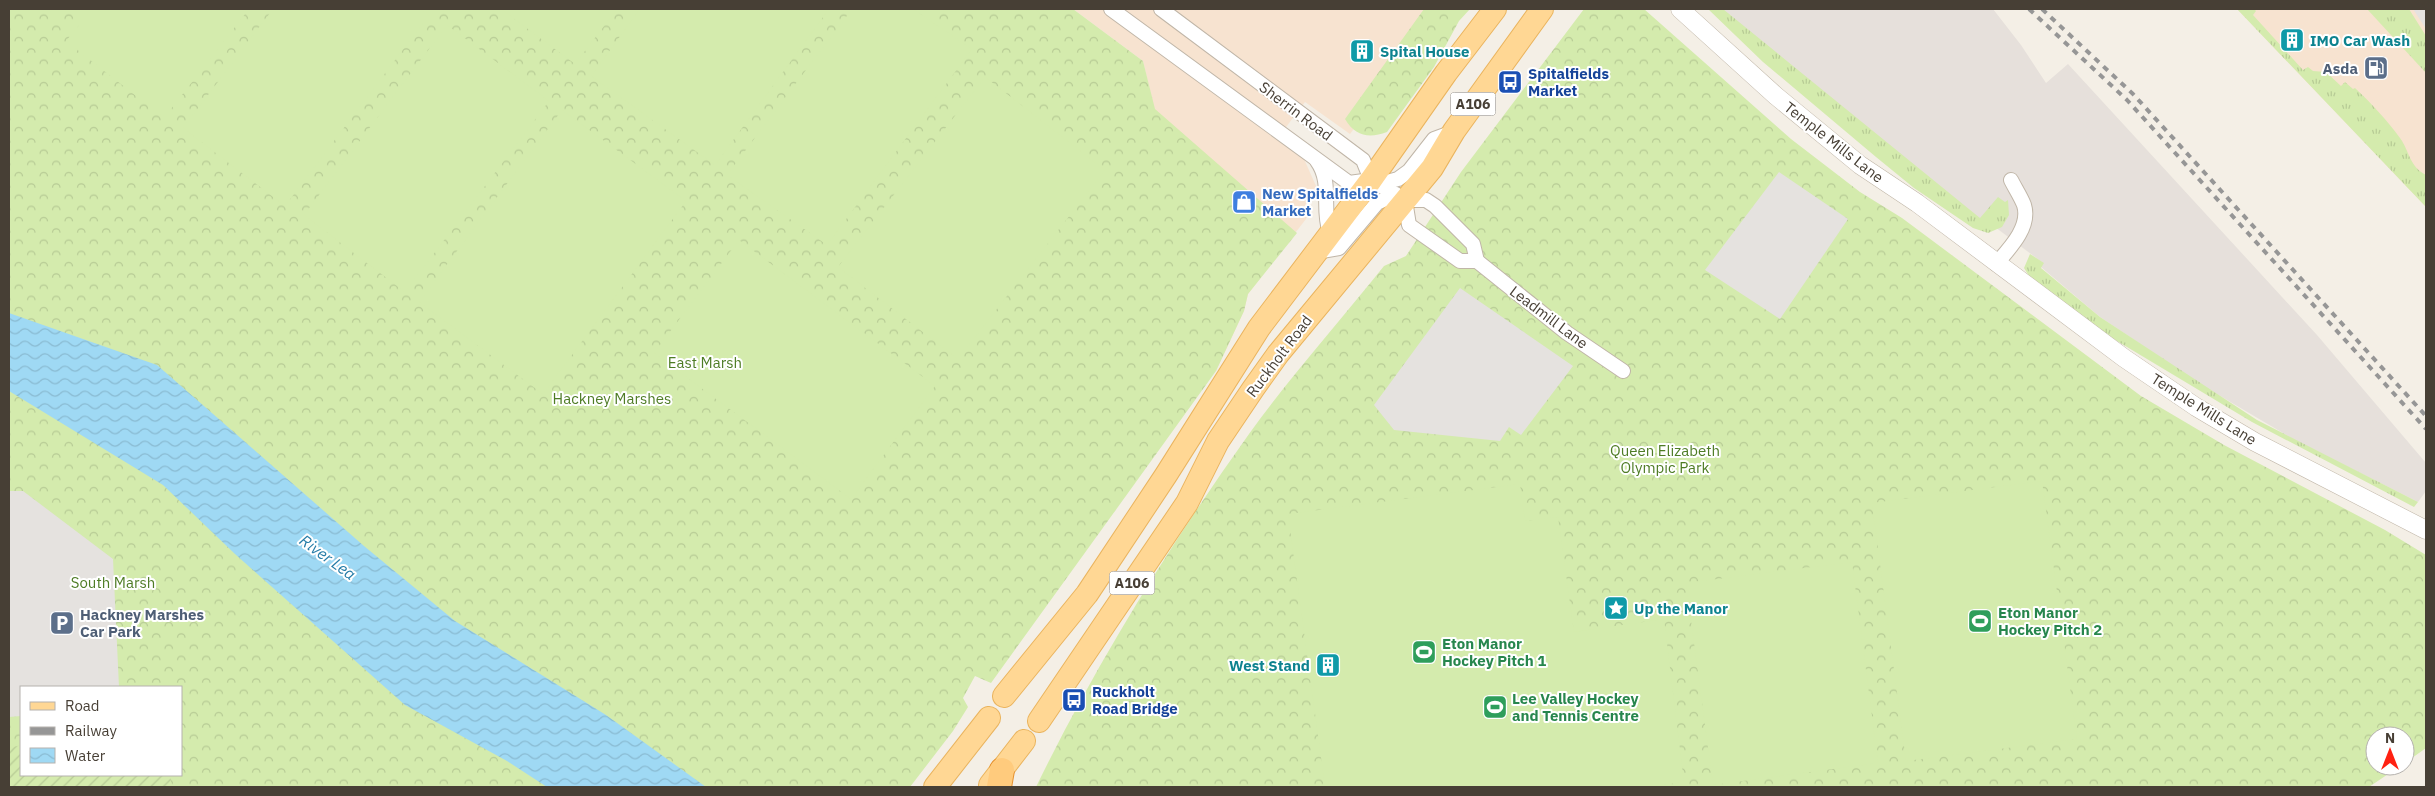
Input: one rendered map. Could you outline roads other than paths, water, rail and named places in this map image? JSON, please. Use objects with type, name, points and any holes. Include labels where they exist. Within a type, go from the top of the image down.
[{"type":"main road","name":"Ruckholt Road","points":[[1004,696],[1087,594],[1166,475],[1240,356],[1330,233],[1376,182],[1446,73],[1495,9]]},
{"type":"main road","name":"Ruckholt Road","points":[[1039,721],[1187,503],[1218,441],[1253,389],[1278,354],[1378,236],[1400,197],[1432,168],[1454,131],[1542,9]]},
{"type":"main road","points":[[935,787],[989,718]]},
{"type":"main road","points":[[996,782],[1024,741]]},
{"type":"street","name":"Sherrin Road","points":[[1111,9],[1349,183],[1376,182],[1364,160],[1162,9]]},
{"type":"street","name":"Temple Mills Lane","points":[[1680,9],[1776,96],[1860,164],[1917,204],[2116,353],[2196,407],[2255,442],[2426,530]]},
{"type":"street","points":[[1376,182],[1398,179],[1409,171],[1434,139],[1454,131]]},
{"type":"street","name":"Sherrin Road","points":[[1315,159],[1325,176],[1325,221],[1330,233]]},
{"type":"street","points":[[1996,264],[2021,231],[2025,214],[2024,205],[2011,180]]},
{"type":"street","name":"Leadmill Lane","points":[[1376,182],[1400,197],[1426,200],[1435,206],[1473,244],[1477,261],[1567,333],[1622,371]]},
{"type":"street","points":[[1316,252],[1338,248],[1377,203],[1400,197]]},
{"type":"street","name":"Leadmill Lane","points":[[1400,197],[1409,225],[1460,261],[1477,261]]},
{"type":"water","name":"River Lea","points":[[9,313],[157,365],[364,546],[455,621],[606,715],[706,787],[547,787],[507,761],[405,705],[235,554],[163,485],[9,391]]},
{"type":"railway","points":[[2029,9],[2127,100],[2426,429]]},
{"type":"railway","points":[[2042,9],[2133,94],[2426,416]]},
{"type":"place","name":"IMO Car Wash","points":[[2292,40]]},
{"type":"place","name":"Spital House","points":[[1362,51]]},
{"type":"place","name":"Asda","points":[[2376,68]]},
{"type":"place","name":"Spitalfields Market","points":[[1510,82]]},
{"type":"place","name":"New Spitalfields Market","points":[[1244,202]]},
{"type":"place","name":"Up the Manor","points":[[1616,608]]},
{"type":"place","name":"Eton Manor Hockey Pitch 2","points":[[1980,621]]},
{"type":"place","name":"Hackney Marshes Car Park","points":[[62,623]]},
{"type":"place","name":"Eton Manor Hockey Pitch 1","points":[[1424,652]]},
{"type":"place","name":"West Stand","points":[[1328,665]]},
{"type":"place","name":"Ruckholt Road Bridge","points":[[1074,700]]},
{"type":"place","name":"Lee Valley Hockey and Tennis Centre","points":[[1495,707]]},
{"type":"park label","name":"East Marsh","points":[[705,362]]},
{"type":"park label","name":"Hackney Marshes","points":[[612,398]]},
{"type":"park label","name":"Queen Elizabeth Olympic Park","points":[[1665,458]]},
{"type":"park label","name":"South Marsh","points":[[113,582]]}]
